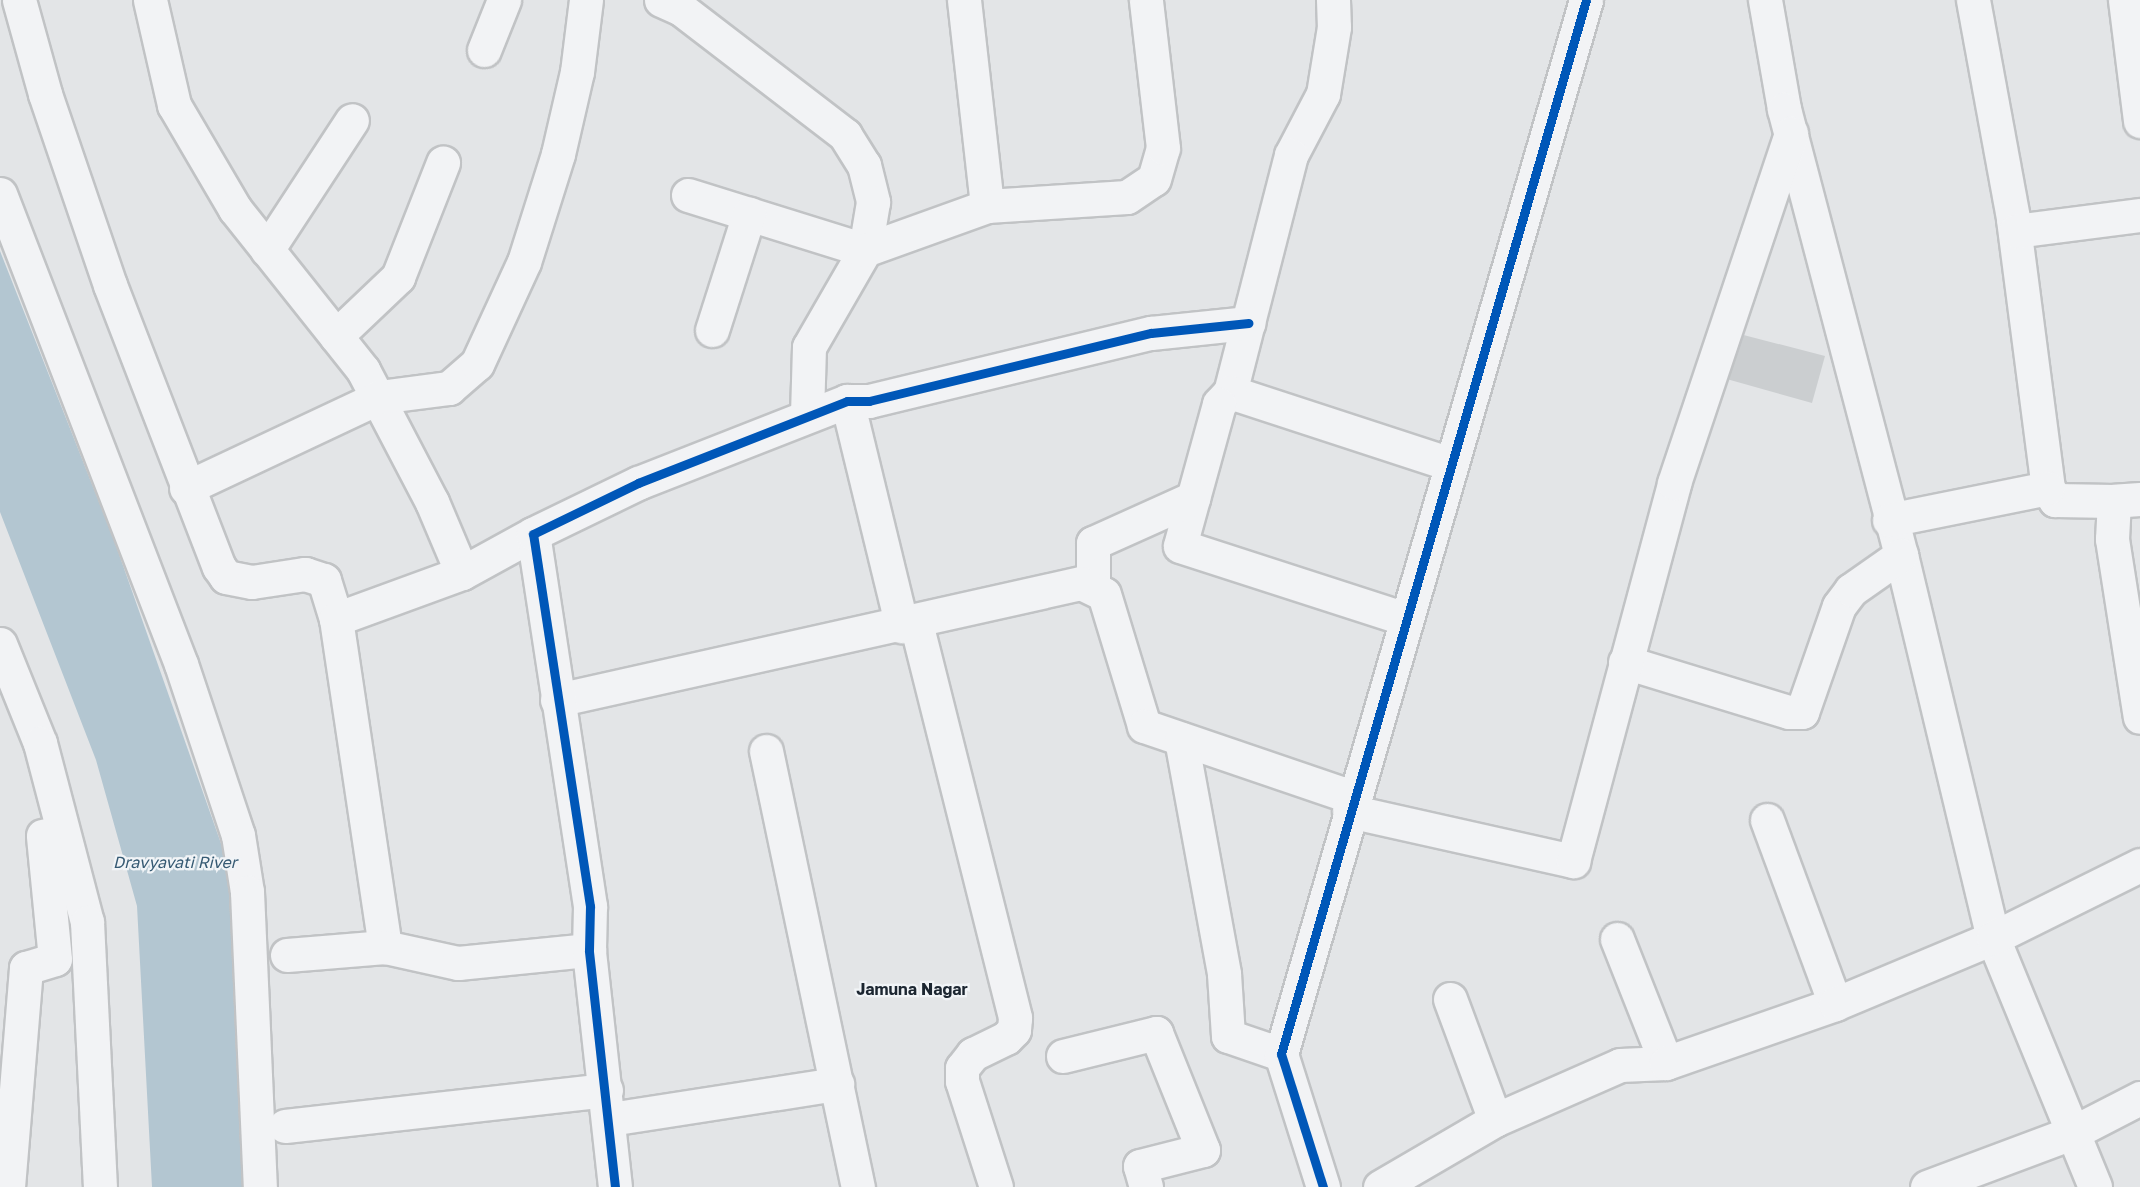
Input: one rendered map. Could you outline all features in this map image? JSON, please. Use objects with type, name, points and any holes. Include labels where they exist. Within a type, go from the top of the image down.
[{"type":"street","points":[[19,0],[45,94],[99,251],[186,488],[226,578],[252,582],[316,576],[324,579],[336,619],[385,947]]},
{"type":"street","points":[[150,0],[174,105],[235,209],[336,336],[379,397],[462,573]]},
{"type":"street","points":[[484,50],[504,0]]},
{"type":"street","points":[[186,488],[379,397],[449,388],[477,364],[524,262],[558,154],[577,72],[586,0]]},
{"type":"street","points":[[661,0],[681,9],[845,135],[864,165],[873,202],[865,250],[809,347],[807,415]]},
{"type":"street","points":[[964,0],[987,206]]},
{"type":"street","points":[[688,195],[865,250],[987,206],[1127,197],[1154,179],[1163,148],[1146,0]]},
{"type":"street","points":[[1333,0],[1334,27],[1323,94],[1291,155],[1230,392],[1219,404],[1180,546],[1406,619]]},
{"type":"street","points":[[1323,1187],[1281,1054],[1351,804],[1586,0]]},
{"type":"street","points":[[1765,0],[1791,133],[1900,555],[1993,938],[2074,1132],[2094,1187]]},
{"type":"street","points":[[1973,0],[2015,231],[2048,488],[2055,500],[2127,500],[2112,538],[2140,717]]},
{"type":"street","points":[[2125,0],[2140,121]]},
{"type":"street","points":[[267,250],[352,120]]},
{"type":"street","points":[[557,700],[909,625],[1081,583],[1093,586],[1104,594],[1144,726],[1351,804],[1573,861],[1674,483],[1791,133]]},
{"type":"street","points":[[336,336],[398,277],[443,163]]},
{"type":"street","points":[[0,194],[181,664],[238,835],[247,892],[260,1187]]},
{"type":"street","points":[[712,330],[749,214]]},
{"type":"street","points":[[2015,231],[2140,215]]},
{"type":"street","points":[[336,619],[462,573],[533,534],[638,483],[757,440],[807,415],[847,401],[869,401],[1151,333],[1248,323]]},
{"type":"street","points":[[1230,392],[1450,464]]},
{"type":"street","points":[[847,401],[1015,1018],[1014,1030],[1006,1038],[973,1054],[962,1068],[962,1082],[996,1187]]},
{"type":"street","points":[[1890,518],[2048,488]]},
{"type":"street","points":[[1093,586],[1093,543],[1193,498]]},
{"type":"street","points":[[533,534],[590,906],[589,950],[608,1104],[615,1187]]},
{"type":"street","points":[[1625,662],[1789,712],[1802,712],[1839,606],[1851,590],[1900,555]]},
{"type":"street","points":[[0,644],[40,743],[87,922],[100,1187]]},
{"type":"street","points":[[1181,739],[1224,974],[1228,1036],[1281,1054]]},
{"type":"street","points":[[766,750],[858,1187]]},
{"type":"street","points":[[1767,820],[1834,1004]]},
{"type":"street","points":[[8,1187],[26,969],[55,959],[43,836]]},
{"type":"street","points":[[1389,1186],[1496,1120],[1620,1065],[1666,1063],[1834,1004],[1993,938],[2140,865]]},
{"type":"street","points":[[1617,939],[1666,1063]]},
{"type":"street","points":[[287,955],[385,947],[458,963],[589,950]]},
{"type":"street","points":[[1450,999],[1496,1120]]},
{"type":"street","points":[[1063,1056],[1156,1033],[1203,1150],[1140,1166],[1146,1187]]},
{"type":"street","points":[[285,1126],[608,1104],[837,1084]]},
{"type":"street","points":[[1927,1187],[2074,1132],[2140,1098]]},
{"type":"water","name":"Dravyavati River","points":[[0,251],[114,540],[224,852],[241,974],[247,1187],[152,1187],[137,906],[96,760],[0,512]]},
{"type":"building","points":[[1732,332],[1825,356],[1812,403],[1716,376]]},
{"type":"cycle path","points":[[1323,1187],[1281,1054],[1586,0]]},
{"type":"cycle path","points":[[615,1187],[589,950],[590,906],[533,534],[638,483],[847,401],[869,401],[1151,333],[1248,323]]},
{"type":"district","name":"Jamuna Nagar","points":[[912,989]]}]
